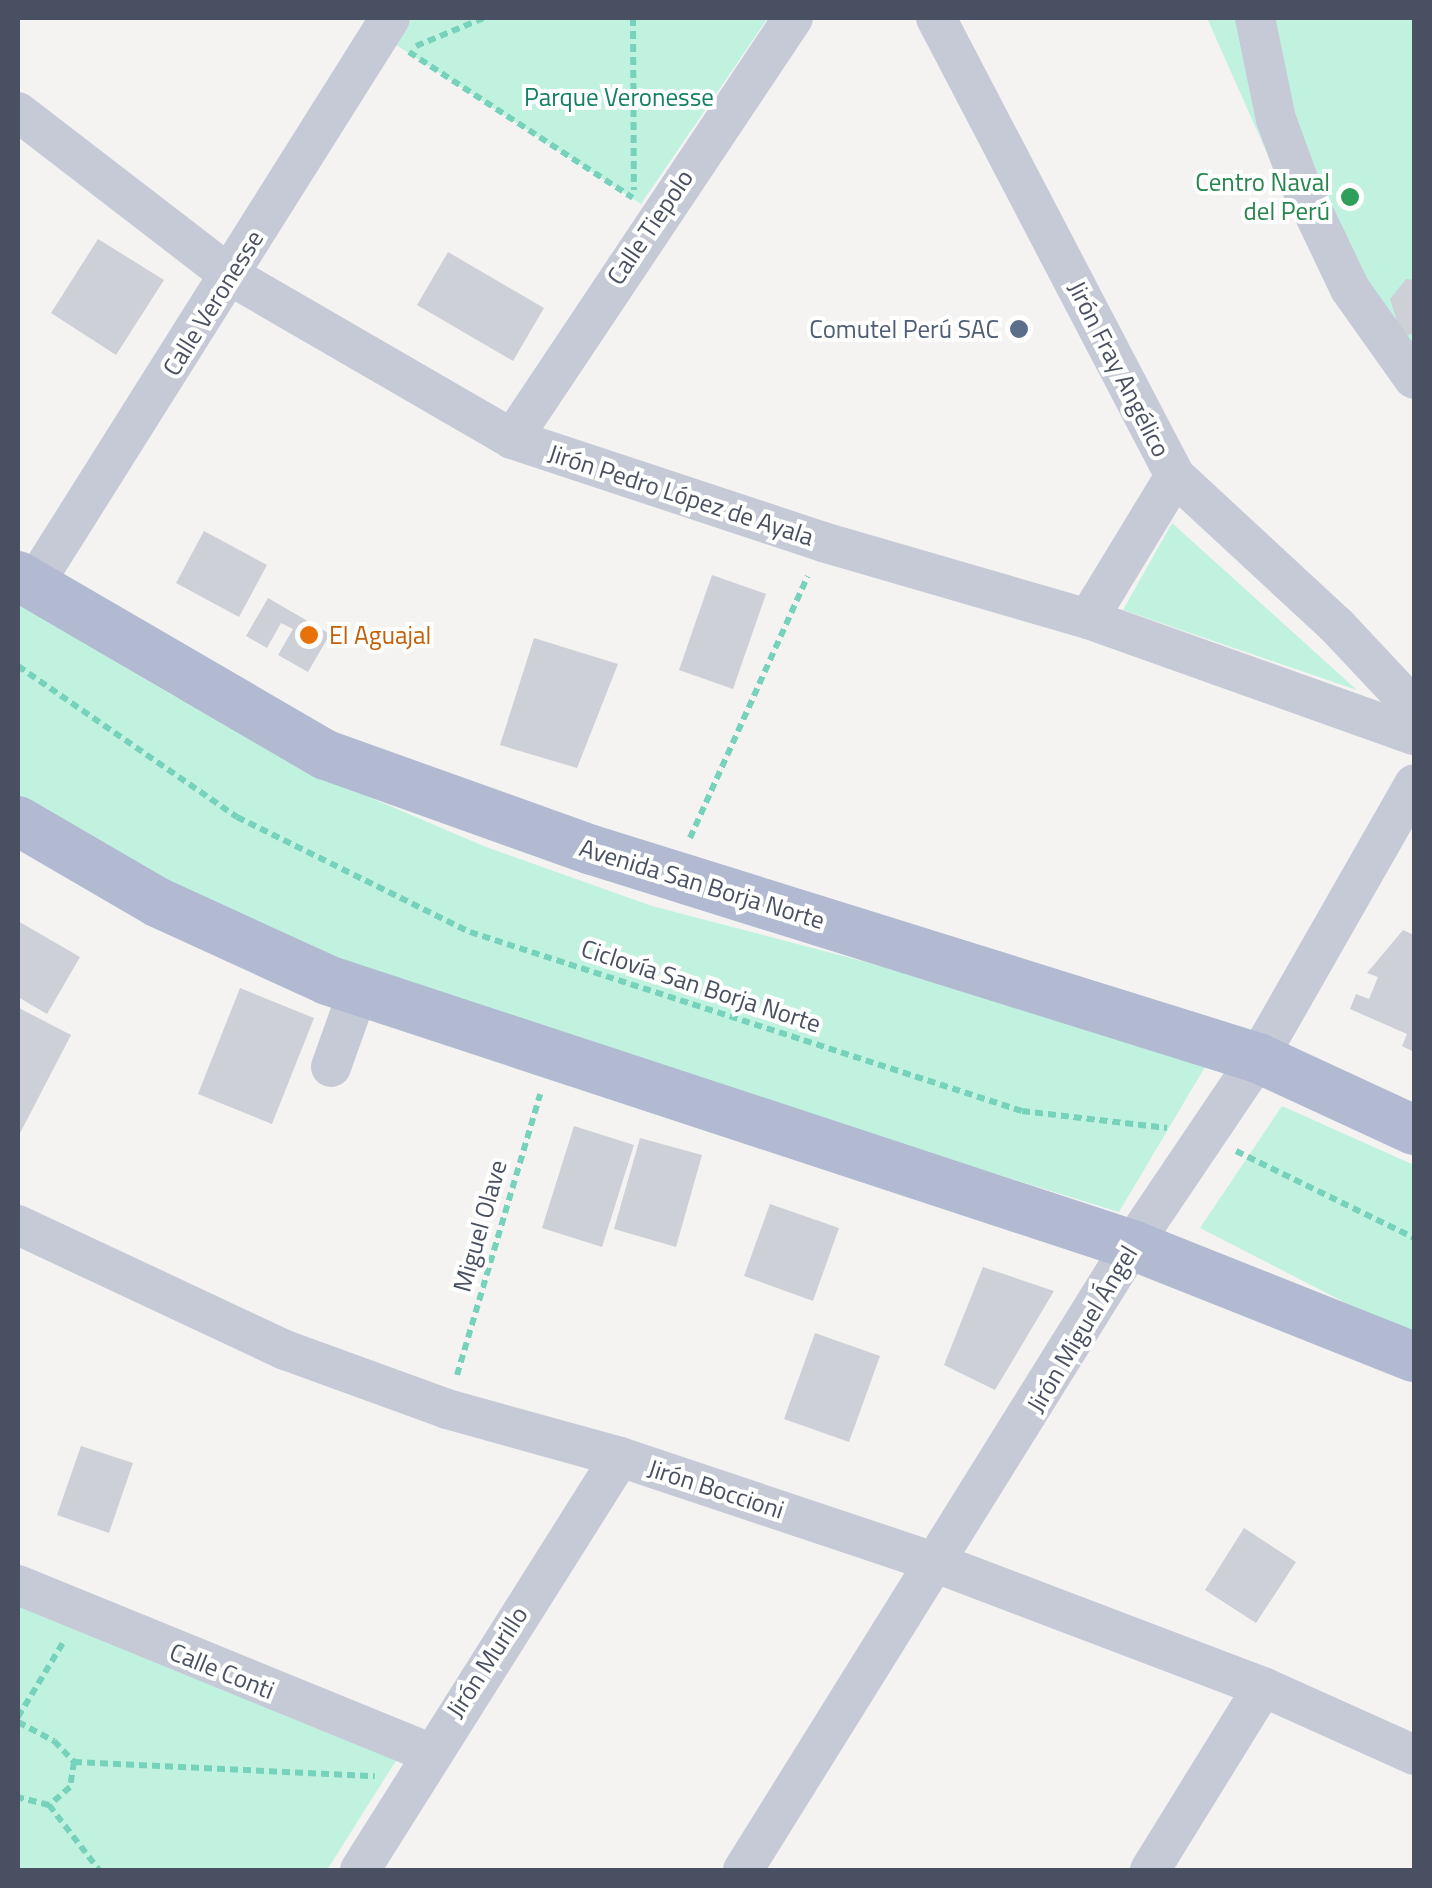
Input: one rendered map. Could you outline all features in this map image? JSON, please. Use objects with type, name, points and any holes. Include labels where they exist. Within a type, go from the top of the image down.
[{"type":"main road","name":"Avenida San Borja Norte","points":[[25,581],[326,755],[673,876],[1258,1058],[1414,1130]]},
{"type":"main road","points":[[18,821],[157,902],[358,991],[1132,1245],[1414,1358]]},
{"type":"street","name":"Calle Tiepolo","points":[[512,439],[641,213],[794,18]]},
{"type":"street","name":"Jirón Fray Angélico","points":[[936,18],[1174,476],[1350,638],[1414,708]]},
{"type":"street","points":[[1255,18],[1276,118],[1299,182],[1350,289],[1414,379]]},
{"type":"street","name":"Calle Veronesse","points":[[25,581],[398,34]]},
{"type":"street","name":"Jirón Pedro López de Ayala","points":[[18,112],[231,276],[512,439],[824,542],[1088,619],[1414,735]]},
{"type":"street","points":[[1088,619],[1174,476]]},
{"type":"street","name":"Jirón Miguel Ángel","points":[[743,1870],[939,1564],[1132,1245],[1258,1058],[1414,784]]},
{"type":"street","points":[[332,1067],[358,991]]},
{"type":"street","name":"Jirón Boccioni","points":[[18,1225],[285,1350],[447,1408],[620,1457],[939,1564],[1263,1687],[1414,1755]]},
{"type":"street","name":"Jirón Murillo","points":[[360,1870],[429,1753],[620,1457]]},
{"type":"street","name":"Calle Conti","points":[[18,1584],[81,1614],[429,1753]]},
{"type":"street","points":[[1150,1870],[1263,1687]]},
{"type":"path","points":[[633,18],[641,213]]},
{"type":"path","points":[[398,34],[641,213]]},
{"type":"path","points":[[673,876],[824,542]]},
{"type":"path","name":"Ciclovía San Borja Norte","points":[[18,666],[238,817],[470,932],[1022,1111],[1142,1121],[1206,1139],[1414,1238]]},
{"type":"path","name":"Miguel Olave","points":[[447,1408],[551,1055]]},
{"type":"path","points":[[81,1614],[18,1719],[54,1740],[74,1762],[381,1776]]},
{"type":"path","points":[[49,1805],[70,1787],[74,1762]]},
{"type":"path","points":[[18,1797],[49,1805],[99,1870]]},
{"type":"green space","name":"Parque Veronesse","points":[[396,18],[768,18],[641,204],[384,37]]},
{"type":"green space","name":"Centro Naval del Perú","points":[[1207,18],[1414,18],[1414,396],[1309,248]]},
{"type":"green space","points":[[1172,523],[1357,690],[1123,610]]},
{"type":"green space","points":[[18,603],[172,695],[355,791],[486,847],[652,906],[923,977],[1205,1067],[1119,1212],[403,991],[188,898],[18,796]]},
{"type":"green space","points":[[1282,1106],[1414,1165],[1414,1338],[1200,1228]]},
{"type":"green space","points":[[18,1602],[397,1759],[327,1870],[18,1870]]},
{"type":"building","points":[[98,239],[164,280],[116,355],[51,313]]},
{"type":"building","points":[[448,252],[544,308],[513,361],[417,305]]},
{"type":"building","points":[[1406,279],[1414,280],[1414,333],[1402,337],[1390,299]]},
{"type":"building","points":[[204,531],[267,565],[239,617],[176,583]]},
{"type":"building","points":[[712,575],[766,594],[733,689],[679,670]]},
{"type":"building","name":"El Aguajal","points":[[268,598],[330,634],[308,672],[278,655],[293,629],[281,623],[267,648],[246,636]]},
{"type":"building","points":[[534,638],[618,664],[577,768],[500,745]]},
{"type":"building","points":[[18,921],[80,957],[47,1014],[18,997]]},
{"type":"building","points":[[1403,930],[1414,935],[1414,1052],[1402,1046],[1407,1034],[1350,1009],[1356,994],[1369,999],[1378,977],[1367,973]]},
{"type":"building","points":[[240,988],[314,1018],[272,1124],[198,1094]]},
{"type":"building","points":[[18,1010],[71,1035],[18,1137]]},
{"type":"building","points":[[574,1126],[634,1145],[602,1247],[542,1228]]},
{"type":"building","points":[[640,1138],[702,1155],[676,1247],[614,1229]]},
{"type":"building","points":[[770,1204],[839,1228],[813,1301],[744,1276]]},
{"type":"building","points":[[983,1267],[1054,1291],[995,1390],[944,1365]]},
{"type":"building","points":[[815,1333],[880,1356],[849,1442],[784,1419]]},
{"type":"building","points":[[81,1446],[133,1463],[109,1533],[57,1515]]},
{"type":"building","points":[[1244,1528],[1296,1562],[1256,1623],[1205,1590]]},
{"type":"place","name":"Centro Naval del Perú","points":[[1350,197]]},
{"type":"place","name":"Comutel Perú SAC","points":[[1019,329]]},
{"type":"place","name":"El Aguajal","points":[[309,635]]}]
